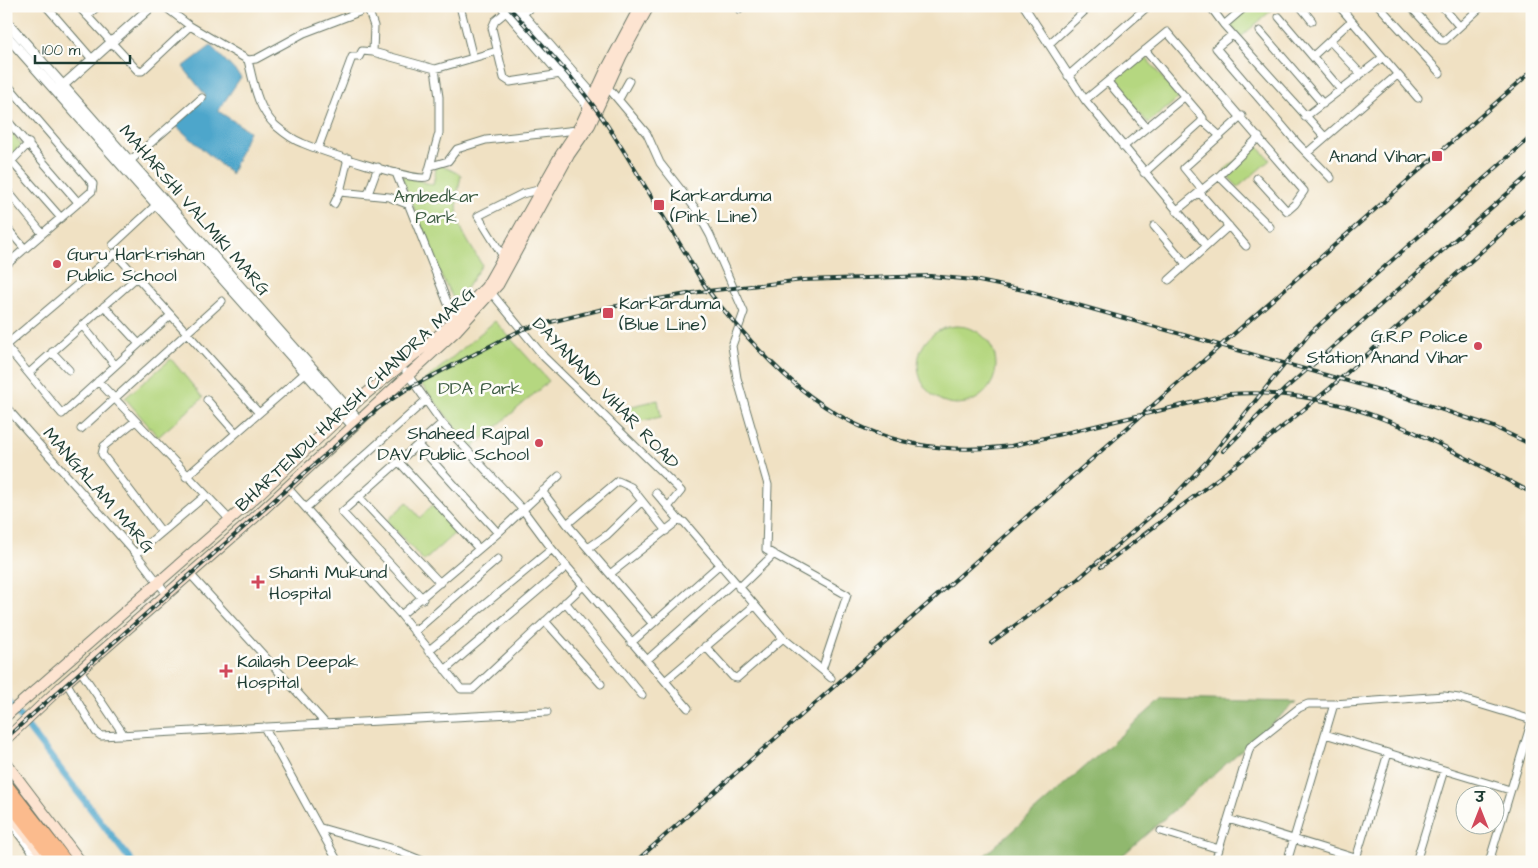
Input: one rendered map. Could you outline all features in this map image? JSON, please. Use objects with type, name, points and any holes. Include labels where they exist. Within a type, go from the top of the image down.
[{"type":"main road","name":"BHARTENDU HARISH CHANDRA MARG","points":[[10,735],[64,684],[191,575],[457,330],[513,260],[592,110],[640,6]]},
{"type":"main road","name":"BHARTENDU HARISH CHANDRA MARG","points":[[604,84],[649,6]]},
{"type":"main road","name":"BHARTENDU HARISH CHANDRA MARG","points":[[6,716],[230,520],[346,412],[440,334],[454,319],[489,290],[504,258],[542,189],[577,130],[592,110]]},
{"type":"main road","points":[[6,763],[82,862]]},
{"type":"main road","points":[[6,784],[67,862]]},
{"type":"main road","points":[[6,799],[55,862]]},
{"type":"main road","points":[[6,809],[48,862]]},
{"type":"street","points":[[46,6],[92,59]]},
{"type":"street","points":[[78,6],[140,72],[190,26]]},
{"type":"street","points":[[87,16],[98,6]]},
{"type":"street","points":[[60,89],[152,6]]},
{"type":"street","points":[[164,6],[190,26],[248,60],[256,59],[304,33],[359,12],[366,6],[374,26],[373,52]]},
{"type":"street","points":[[460,6],[473,58]]},
{"type":"street","points":[[515,6],[597,99]]},
{"type":"street","points":[[522,15],[532,6]]},
{"type":"street","points":[[1024,6],[1085,100],[1206,245]]},
{"type":"street","points":[[1049,44],[1090,6]]},
{"type":"street","points":[[1068,76],[1148,6]]},
{"type":"street","points":[[1210,6],[1232,35],[1325,137]]},
{"type":"street","points":[[1224,25],[1246,6]]},
{"type":"street","points":[[1300,6],[1312,21]]},
{"type":"street","points":[[1340,6],[1382,58],[1418,98]]},
{"type":"street","points":[[1379,6],[1440,73]]},
{"type":"street","points":[[1410,6],[1439,40],[1444,40],[1482,6]]},
{"type":"street","points":[[1442,6],[1459,26]]},
{"type":"street","points":[[1468,6],[1474,13]]},
{"type":"street","points":[[561,74],[508,81],[504,78],[493,24],[504,9],[561,74],[592,110]]},
{"type":"street","points":[[1279,17],[1341,90]]},
{"type":"street","name":"MAHARSHI VALMIKI MARG","points":[[6,21],[60,89],[157,204],[305,373],[346,412]]},
{"type":"street","points":[[1313,56],[1351,21]]},
{"type":"street","points":[[1260,30],[1323,104]]},
{"type":"street","points":[[1085,100],[1167,32],[1242,116],[1304,191],[1301,197],[1287,211],[1258,178]]},
{"type":"street","name":"MAHARSHI VALMIKI MARG","points":[[6,35],[130,161],[356,424]]},
{"type":"street","points":[[1232,35],[1216,48],[1331,178]]},
{"type":"street","points":[[1330,41],[1360,74]]},
{"type":"street","points":[[1145,50],[1202,115],[1202,120],[1220,136]]},
{"type":"street","points":[[318,148],[352,57],[359,57],[362,52],[373,52],[435,69],[497,51]]},
{"type":"street","points":[[1305,117],[1382,58]]},
{"type":"street","points":[[248,60],[259,104],[278,127],[301,143],[378,168],[423,179],[428,177],[439,133],[439,97],[435,69]]},
{"type":"street","points":[[1307,153],[1397,75]]},
{"type":"street","points":[[619,99],[629,81]]},
{"type":"street","points":[[1108,82],[1146,127]]},
{"type":"street","points":[[6,83],[93,184],[92,191],[42,232],[6,265]]},
{"type":"street","points":[[604,84],[619,99],[647,134],[660,163],[695,208],[714,243],[744,312],[732,346],[737,378],[768,485],[766,550],[846,595],[822,670]]},
{"type":"street","points":[[1123,146],[1185,96]]},
{"type":"street","points":[[130,161],[202,98]]},
{"type":"street","points":[[1242,116],[1184,168],[1200,191],[1246,246]]},
{"type":"street","points":[[6,119],[29,143],[77,202]]},
{"type":"street","points":[[1144,173],[1202,120]]},
{"type":"street","points":[[431,166],[448,161],[457,149],[482,141],[577,130]]},
{"type":"street","points":[[1176,211],[1219,176],[1259,137]]},
{"type":"street","points":[[29,143],[9,164],[61,218]]},
{"type":"street","points":[[334,204],[340,192],[348,158]]},
{"type":"street","points":[[368,194],[378,168]]},
{"type":"street","points":[[396,173],[454,319]]},
{"type":"street","points":[[1219,176],[1270,227]]},
{"type":"street","points":[[6,189],[42,232]]},
{"type":"street","points":[[504,258],[478,216],[522,194],[542,189]]},
{"type":"street","points":[[340,192],[389,197],[408,204]]},
{"type":"street","points":[[113,245],[157,204]]},
{"type":"street","points":[[1154,226],[1186,264]]},
{"type":"street","points":[[1168,280],[1229,226]]},
{"type":"street","points":[[6,228],[25,249]]},
{"type":"street","points":[[171,314],[62,414],[6,345],[115,253],[138,277],[171,314],[186,332],[258,413]]},
{"type":"street","points":[[29,373],[138,277]]},
{"type":"street","name":"DAYANAND VIHAR ROAD","points":[[489,290],[544,357],[681,491],[668,507]]},
{"type":"street","points":[[81,429],[222,301]]},
{"type":"street","points":[[104,306],[139,344]]},
{"type":"street","points":[[82,325],[115,365]]},
{"type":"street","points":[[52,352],[69,370]]},
{"type":"street","points":[[400,366],[409,375],[442,423],[523,510],[552,549],[688,708]]},
{"type":"street","points":[[186,477],[305,373]]},
{"type":"street","points":[[98,381],[204,496],[230,520]]},
{"type":"street","points":[[207,400],[236,433]]},
{"type":"street","points":[[306,508],[426,400]]},
{"type":"street","name":"MANGALAM MARG","points":[[6,407],[136,554],[167,594]]},
{"type":"street","points":[[134,422],[104,446],[102,454],[161,531]]},
{"type":"street","points":[[423,599],[343,514],[345,509],[442,423]]},
{"type":"street","points":[[418,445],[498,533]]},
{"type":"street","points":[[399,462],[479,548]]},
{"type":"street","points":[[401,615],[423,599],[559,476]]},
{"type":"street","points":[[567,524],[618,480],[631,487],[666,531]]},
{"type":"street","points":[[287,487],[401,615],[461,690],[473,689],[584,585]]},
{"type":"street","points":[[542,492],[652,623]]},
{"type":"street","points":[[656,493],[679,520],[684,522],[783,638],[831,678]]},
{"type":"street","points":[[136,554],[204,496]]},
{"type":"street","points":[[359,497],[440,583]]},
{"type":"street","points":[[588,548],[607,535],[642,502]]},
{"type":"street","points":[[610,574],[679,520]]},
{"type":"street","points":[[428,651],[552,549]]},
{"type":"street","points":[[647,660],[774,554]]},
{"type":"street","points":[[414,632],[498,559]]},
{"type":"street","points":[[631,643],[719,565]]},
{"type":"street","points":[[445,670],[567,566]]},
{"type":"street","points":[[191,575],[326,724]]},
{"type":"street","points":[[565,602],[642,695]]},
{"type":"street","points":[[665,681],[754,606]]},
{"type":"street","points":[[545,621],[601,684]]},
{"type":"street","points":[[705,646],[733,677],[738,678],[783,638]]},
{"type":"street","points":[[80,670],[124,735]]},
{"type":"street","points":[[64,684],[98,734],[105,736],[547,712]]},
{"type":"street","points":[[1215,862],[1250,747],[1303,705],[1444,696],[1459,698],[1532,720],[1489,862]]},
{"type":"street","points":[[1287,862],[1334,704]]},
{"type":"street","points":[[264,727],[338,862]]},
{"type":"street","points":[[1325,734],[1510,790]]},
{"type":"street","points":[[1356,860],[1388,753]]},
{"type":"street","points":[[1416,862],[1444,770]]},
{"type":"street","points":[[14,819],[18,833],[40,862]]},
{"type":"street","points":[[1228,819],[1356,860],[1368,862]]},
{"type":"street","points":[[321,828],[391,848],[425,862]]},
{"type":"street","points":[[1161,831],[1219,849]]},
{"type":"green space","points":[[1248,6],[1270,6],[1273,9],[1241,37],[1229,24]]},
{"type":"green space","points":[[1143,54],[1179,98],[1148,123],[1112,80]]},
{"type":"green space","points":[[6,126],[22,145],[6,159]]},
{"type":"green space","points":[[1256,144],[1270,160],[1238,187],[1223,171]]},
{"type":"green space","name":"Ambedkar Park","points":[[437,163],[461,175],[457,203],[459,223],[482,265],[456,303],[442,278],[402,178],[404,176],[433,185]]},
{"type":"green space","name":"DDA Park","points":[[495,321],[549,381],[472,448],[421,384]]},
{"type":"green space","points":[[949,326],[965,326],[979,332],[990,343],[996,357],[996,373],[990,387],[979,398],[965,404],[949,404],[935,398],[924,387],[918,373],[918,357],[924,343],[935,332]]},
{"type":"green space","points":[[171,359],[203,398],[158,437],[125,398]]},
{"type":"green space","points":[[658,400],[661,417],[632,423],[628,407]]},
{"type":"green space","points":[[407,502],[420,518],[432,505],[456,532],[424,561],[387,521]]},
{"type":"green space","points":[[1162,699],[1296,702],[1115,862],[977,862]]},
{"type":"water","points":[[211,46],[241,77],[218,111],[249,131],[231,174],[175,125],[206,96],[183,67]]},
{"type":"waterway","points":[[6,699],[132,862]]},
{"type":"railway","points":[[508,6],[563,68],[602,117],[702,282],[721,307],[751,341],[807,394],[836,414],[866,429],[899,440],[933,447],[971,449],[1011,446],[1229,394],[1272,394],[1313,399],[1351,408],[1387,421],[1423,436],[1532,493]]},
{"type":"railway","points":[[635,862],[1532,71]]},
{"type":"railway","points":[[991,643],[1078,579],[1175,495],[1207,461],[1310,333],[1532,136]]},
{"type":"railway","points":[[1223,451],[1285,389],[1532,172]]},
{"type":"railway","points":[[1101,567],[1237,464],[1330,388],[1532,206]]},
{"type":"railway","points":[[6,738],[377,409],[407,389],[523,329],[611,307],[699,292],[803,280],[930,276],[974,280],[1028,291],[1404,397],[1494,427],[1532,445]]},
{"type":"place","name":"Anand Vihar","points":[[1437,156]]},
{"type":"place","name":"Karkarduma (Pink Line)","points":[[659,205]]},
{"type":"place","name":"Guru Harkrishan Public School","points":[[57,264]]},
{"type":"place","name":"Karkarduma (Blue Line)","points":[[608,313]]},
{"type":"place","name":"G.R.P Police Station Anand Vihar","points":[[1478,346]]},
{"type":"place","name":"Shaheed Rajpal DAV Public School","points":[[539,443]]},
{"type":"place","name":"Shanti Mukund Hospital","points":[[258,582]]},
{"type":"place","name":"Kailash Deepak Hospital","points":[[226,671]]}]
